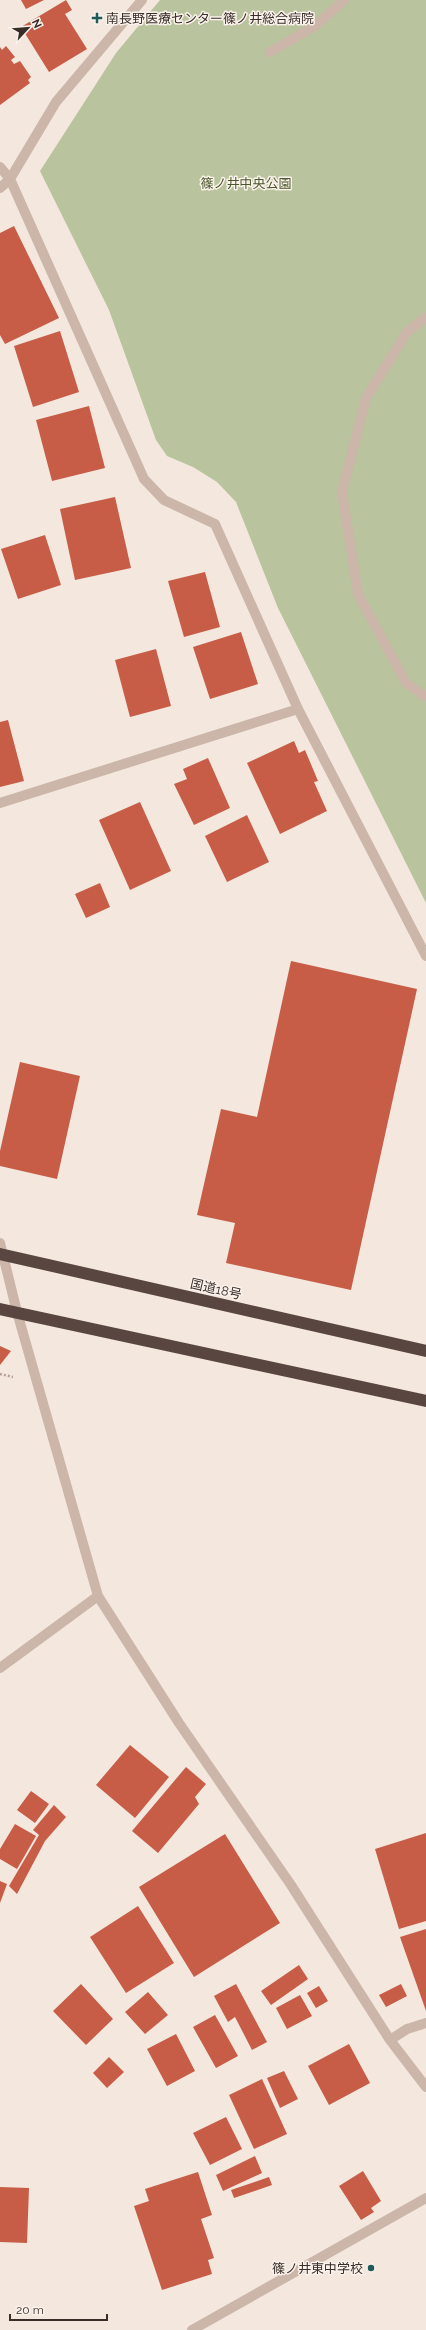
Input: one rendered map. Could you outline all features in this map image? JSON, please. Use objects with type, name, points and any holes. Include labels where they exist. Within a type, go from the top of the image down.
[{"type":"highway","name":"国道18号","points":[[1,1255],[426,1351]]},
{"type":"highway","points":[[0,1309],[426,1401]]},
{"type":"street","points":[[0,188],[10,179],[56,102],[142,0]]},
{"type":"street","points":[[270,52],[315,26],[344,0]]},
{"type":"street","points":[[0,167],[10,179],[144,479],[164,500],[215,524],[298,710],[426,956]]},
{"type":"street","points":[[426,317],[407,332],[366,398],[342,492],[358,594],[406,683],[426,697]]},
{"type":"street","points":[[0,803],[298,710]]},
{"type":"street","points":[[0,1242],[1,1255],[98,1596],[179,1723],[291,1885],[390,2040],[426,2087]]},
{"type":"street","points":[[0,1668],[98,1596]]},
{"type":"street","points":[[390,2040],[407,2029],[426,2023]]},
{"type":"street","points":[[192,2330],[426,2198]]},
{"type":"green space","name":"篠ノ井中央公園","points":[[160,0],[426,0],[426,903],[278,608],[236,502],[217,482],[193,467],[167,456],[156,440],[109,310],[40,171],[116,53]]},
{"type":"building","points":[[21,0],[44,0],[26,9]]},
{"type":"building","points":[[66,0],[72,10],[65,14],[87,49],[49,72],[21,27]]},
{"type":"building","points":[[6,46],[15,57],[11,60],[14,64],[20,61],[31,77],[28,80],[30,83],[0,105],[0,47],[2,50]]},
{"type":"building","points":[[14,226],[59,318],[5,344],[0,335],[0,233]]},
{"type":"building","points":[[60,331],[79,392],[33,407],[14,346]]},
{"type":"building","points":[[89,406],[105,468],[52,481],[36,420]]},
{"type":"building","points":[[115,497],[131,568],[75,580],[60,509]]},
{"type":"building","points":[[45,535],[61,585],[18,599],[1,549]]},
{"type":"building","points":[[205,572],[220,627],[184,637],[168,581]]},
{"type":"building","points":[[241,632],[258,684],[210,699],[193,647]]},
{"type":"building","points":[[156,649],[171,706],[130,717],[115,660]]},
{"type":"building","points":[[8,720],[24,781],[0,787],[0,722]]},
{"type":"building","points":[[294,741],[299,753],[305,750],[318,781],[314,782],[327,811],[280,834],[247,763]]},
{"type":"building","points":[[208,758],[230,808],[194,825],[174,784],[187,779],[183,769]]},
{"type":"building","points":[[140,802],[171,871],[130,890],[99,820]]},
{"type":"building","points":[[247,815],[269,862],[227,882],[205,836]]},
{"type":"building","points":[[100,883],[110,907],[86,918],[75,894]]},
{"type":"building","points":[[291,961],[417,989],[351,1290],[226,1263],[235,1223],[197,1215],[221,1109],[257,1117]]},
{"type":"building","points":[[20,1062],[80,1076],[57,1179],[0,1166],[0,1151]]},
{"type":"building","points":[[0,1346],[11,1351],[0,1365]]},
{"type":"building","points":[[130,1745],[169,1777],[135,1818],[96,1785]]},
{"type":"building","points":[[186,1767],[206,1784],[195,1797],[199,1804],[158,1853],[132,1831]]},
{"type":"building","points":[[31,1791],[49,1804],[35,1823],[17,1810]]},
{"type":"building","points":[[54,1805],[66,1817],[45,1841],[17,1894],[9,1886],[39,1835],[33,1830]]},
{"type":"building","points":[[15,1824],[36,1836],[17,1869],[0,1859],[0,1849]]},
{"type":"building","points":[[426,1833],[426,1921],[399,1929],[375,1849]]},
{"type":"building","points":[[225,1834],[280,1923],[194,1977],[139,1887]]},
{"type":"building","points":[[0,1881],[7,1884],[0,1903]]},
{"type":"building","points":[[138,1906],[174,1963],[126,1993],[90,1937]]},
{"type":"building","points":[[426,1929],[426,2011],[400,1937]]},
{"type":"building","points":[[299,1965],[308,1979],[271,2005],[261,1991]]},
{"type":"building","points":[[81,1984],[113,2019],[86,2045],[53,2011]]},
{"type":"building","points":[[236,1984],[267,2042],[252,2050],[235,2017],[228,2022],[214,1996]]},
{"type":"building","points":[[401,1984],[407,1996],[386,2007],[379,1995]]},
{"type":"building","points":[[319,1986],[328,2001],[316,2008],[307,1993]]},
{"type":"building","points":[[148,1992],[168,2015],[145,2034],[125,2012]]},
{"type":"building","points":[[300,1995],[312,2016],[287,2029],[276,2008]]},
{"type":"building","points":[[215,2015],[238,2056],[216,2068],[193,2027]]},
{"type":"building","points":[[176,2034],[195,2071],[167,2086],[147,2049]]},
{"type":"building","points":[[349,2044],[370,2083],[329,2105],[308,2066]]},
{"type":"building","points":[[109,2057],[124,2072],[107,2088],[93,2073]]},
{"type":"building","points":[[284,2071],[298,2099],[280,2108],[267,2078]]},
{"type":"building","points":[[262,2079],[287,2134],[254,2149],[229,2095]]},
{"type":"building","points":[[226,2117],[242,2149],[210,2165],[193,2133]]},
{"type":"building","points":[[255,2156],[262,2173],[223,2191],[216,2175]]},
{"type":"building","points":[[363,2171],[381,2201],[371,2208],[374,2212],[361,2220],[339,2186]]},
{"type":"building","points":[[198,2172],[212,2215],[201,2219],[214,2258],[208,2260],[212,2274],[162,2290],[134,2206],[149,2201],[145,2189]]},
{"type":"building","points":[[269,2177],[272,2185],[234,2198],[231,2190]]},
{"type":"building","points":[[0,2187],[29,2188],[27,2243],[0,2242]]},
{"type":"place","name":"南長野医療センター篠ノ井総合病院","points":[[97,18]]},
{"type":"place","name":"篠ノ井東中学校","points":[[371,2268]]}]
